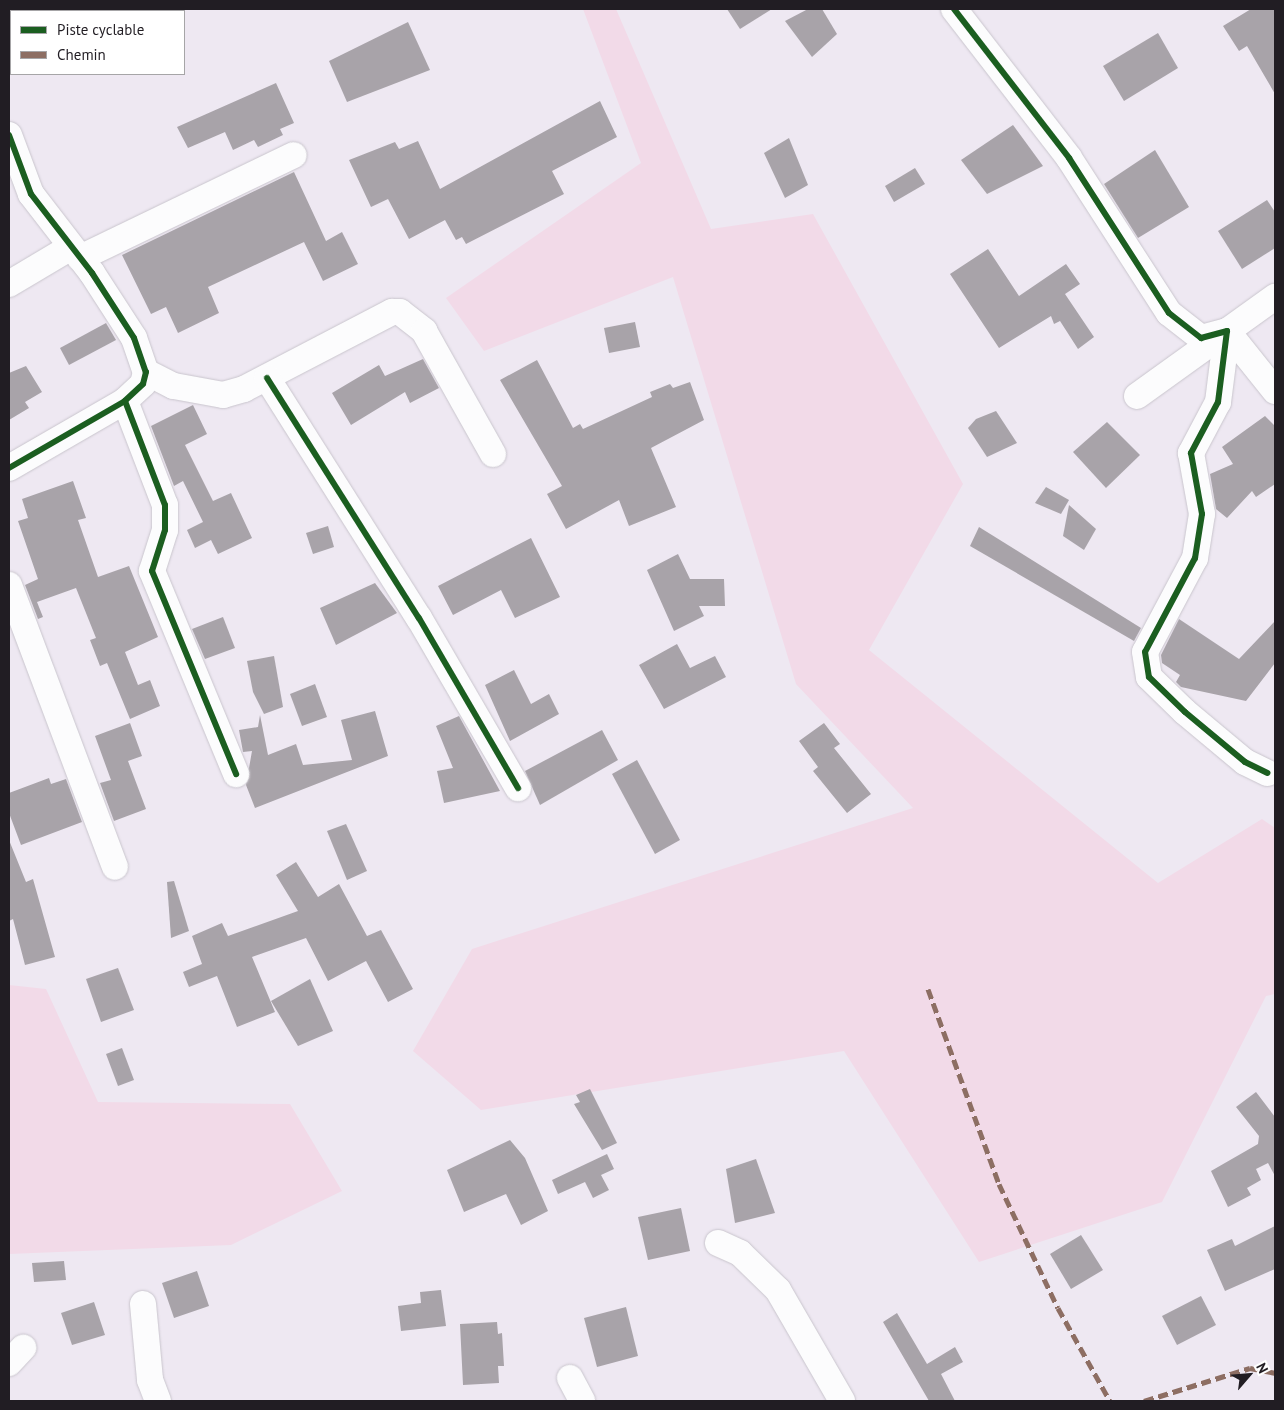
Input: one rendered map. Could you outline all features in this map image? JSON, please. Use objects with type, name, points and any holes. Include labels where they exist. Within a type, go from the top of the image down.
[{"type":"street","points":[[954,9],[1069,158],[1169,313],[1201,338],[1227,331]]},
{"type":"street","points":[[9,135],[32,194],[75,252],[134,338],[146,372],[142,384],[125,402],[9,468]]},
{"type":"street","points":[[9,284],[75,252],[294,155]]},
{"type":"street","points":[[1137,396],[1275,297]]},
{"type":"street","points":[[146,372],[174,386],[223,395],[267,378],[392,312],[400,312],[424,331],[493,454]]},
{"type":"street","points":[[1227,331],[1275,390]]},
{"type":"street","points":[[1227,331],[1218,402],[1192,453],[1202,514],[1195,558],[1145,652],[1149,677],[1161,689],[1245,762],[1268,772]]},
{"type":"street","points":[[267,378],[419,618],[518,788]]},
{"type":"street","points":[[125,402],[165,505],[165,530],[152,571],[236,774]]},
{"type":"street","points":[[9,585],[116,867]]},
{"type":"street","points":[[718,1243],[740,1253],[778,1290],[842,1401]]},
{"type":"street","points":[[142,1304],[150,1380],[158,1401]]},
{"type":"street","points":[[570,1378],[582,1401]]},
{"type":"shaded area","points":[[583,9],[616,9],[711,229],[813,214],[963,484],[869,650],[1158,883],[1262,819],[1275,828],[1275,994],[1266,996],[1162,1202],[979,1262],[844,1051],[481,1110],[413,1051],[472,949],[913,808],[796,684],[673,277],[484,351],[446,298],[641,163]]},
{"type":"shaded area","points":[[9,985],[46,989],[98,1102],[290,1104],[342,1191],[231,1245],[9,1254]]},
{"type":"building","points":[[727,9],[772,9],[740,29]]},
{"type":"building","points":[[808,9],[822,9],[837,34],[812,57],[785,21]]},
{"type":"building","points":[[1251,9],[1275,9],[1275,94],[1247,46],[1239,51],[1223,26]]},
{"type":"building","points":[[408,22],[430,70],[347,102],[329,61]]},
{"type":"building","points":[[1158,33],[1178,68],[1124,101],[1103,66]]},
{"type":"building","points":[[276,83],[294,123],[280,129],[283,135],[258,147],[254,140],[233,150],[225,132],[188,148],[177,127]]},
{"type":"building","points":[[600,101],[617,137],[552,171],[564,194],[466,244],[462,237],[456,240],[445,220],[409,239],[388,199],[371,207],[349,160],[395,142],[399,149],[418,141],[440,189]]},
{"type":"building","points":[[1013,125],[1043,166],[987,194],[961,160]]},
{"type":"building","points":[[789,138],[808,185],[785,198],[764,153]]},
{"type":"building","points":[[1155,150],[1189,207],[1138,238],[1104,184]]},
{"type":"building","points":[[915,168],[925,184],[894,202],[885,186]]},
{"type":"building","points":[[294,172],[326,241],[342,232],[358,264],[323,281],[304,242],[208,287],[219,313],[178,333],[166,307],[151,314],[122,255]]},
{"type":"building","points":[[1267,200],[1275,212],[1275,248],[1242,269],[1218,231]]},
{"type":"building","points":[[988,249],[1019,296],[1066,264],[1080,284],[1065,294],[1094,337],[1078,349],[1060,321],[1054,324],[1051,316],[999,348],[950,274]]},
{"type":"building","points":[[635,322],[640,347],[609,353],[604,328]]},
{"type":"building","points":[[106,323],[116,340],[69,365],[60,348]]},
{"type":"building","points":[[423,359],[439,388],[410,403],[405,392],[351,425],[332,393],[379,365],[385,376]]},
{"type":"building","points":[[537,360],[573,428],[580,424],[583,429],[652,397],[650,392],[670,384],[673,388],[690,382],[704,420],[651,448],[676,507],[629,526],[619,500],[566,529],[547,494],[562,486],[500,380]]},
{"type":"building","points":[[26,366],[42,392],[25,402],[29,408],[9,420],[9,373]]},
{"type":"building","points":[[193,405],[207,434],[185,445],[213,501],[231,493],[252,538],[218,554],[211,540],[195,548],[187,530],[203,522],[183,481],[174,486],[151,426]]},
{"type":"building","points":[[996,411],[1017,443],[987,457],[968,428],[976,419]]},
{"type":"building","points":[[1265,416],[1275,426],[1275,484],[1256,497],[1252,491],[1227,518],[1216,509],[1210,474],[1233,464],[1222,447]]},
{"type":"building","points":[[1107,422],[1140,455],[1106,488],[1073,452]]},
{"type":"building","points":[[73,481],[86,518],[78,520],[98,577],[129,566],[158,637],[125,652],[138,685],[150,680],[160,706],[130,719],[107,663],[100,666],[90,640],[96,638],[76,588],[37,602],[43,617],[38,619],[25,585],[38,579],[18,521],[28,518],[22,499]]},
{"type":"building","points":[[1046,487],[1069,500],[1061,514],[1035,503]]},
{"type":"building","points":[[1069,505],[1096,529],[1084,550],[1063,536]]},
{"type":"building","points":[[328,526],[334,547],[313,554],[306,533]]},
{"type":"building","points":[[979,527],[1141,628],[1134,641],[970,546]]},
{"type":"building","points":[[531,538],[560,597],[515,618],[501,590],[453,615],[438,586]]},
{"type":"building","points":[[678,554],[690,579],[724,579],[725,606],[699,606],[704,616],[674,631],[647,570]]},
{"type":"building","points":[[375,583],[397,613],[336,645],[320,608]]},
{"type":"building","points":[[223,617],[235,648],[205,659],[192,629]]},
{"type":"building","points":[[1179,619],[1239,659],[1275,621],[1275,663],[1246,701],[1181,687],[1176,682],[1180,675],[1162,663],[1161,655]]},
{"type":"building","points":[[677,644],[690,668],[715,656],[726,677],[664,709],[639,665]]},
{"type":"building","points":[[274,656],[283,707],[264,714],[253,692],[247,661]]},
{"type":"building","points":[[514,670],[531,704],[549,694],[559,714],[510,741],[485,685]]},
{"type":"building","points":[[315,684],[327,717],[302,726],[290,694]]},
{"type":"building","points":[[375,711],[388,756],[255,808],[246,785],[252,751],[243,752],[239,730],[258,727],[260,715],[268,755],[296,744],[303,765],[352,760],[341,720]]},
{"type":"building","points":[[459,716],[500,791],[444,803],[437,771],[453,768],[436,726]]},
{"type":"building","points":[[130,723],[142,756],[128,761],[146,809],[114,821],[100,783],[111,780],[95,736]]},
{"type":"building","points":[[824,723],[840,744],[834,748],[871,794],[847,813],[813,771],[818,767],[799,741]]},
{"type":"building","points":[[602,730],[618,760],[540,805],[525,771]]},
{"type":"building","points":[[637,760],[680,840],[655,854],[612,774]]},
{"type":"building","points":[[49,778],[51,784],[66,779],[82,822],[21,845],[9,813],[9,793]]},
{"type":"building","points":[[346,824],[367,871],[347,880],[327,831]]},
{"type":"building","points":[[9,840],[26,882],[33,879],[55,957],[25,965],[13,919],[9,921]]},
{"type":"building","points":[[296,862],[318,897],[339,884],[367,936],[381,930],[413,989],[388,1002],[366,961],[328,981],[306,938],[252,957],[275,1012],[237,1027],[217,976],[189,987],[183,972],[202,964],[192,936],[222,923],[228,936],[298,911],[276,875]]},
{"type":"building","points":[[174,881],[189,931],[171,938],[167,882]]},
{"type":"building","points":[[118,968],[134,1010],[101,1022],[86,979]]},
{"type":"building","points":[[310,979],[333,1031],[298,1046],[271,1001]]},
{"type":"building","points":[[122,1048],[134,1080],[118,1086],[106,1054]]},
{"type":"building","points":[[590,1089],[617,1143],[602,1150],[574,1104],[580,1102],[576,1095]]},
{"type":"building","points":[[1256,1092],[1275,1117],[1275,1176],[1268,1163],[1256,1169],[1261,1180],[1247,1188],[1251,1195],[1228,1207],[1211,1171],[1258,1144],[1259,1136],[1236,1107]]},
{"type":"building","points":[[510,1140],[525,1158],[548,1211],[521,1225],[506,1194],[464,1212],[447,1170]]},
{"type":"building","points":[[607,1154],[614,1169],[601,1175],[609,1190],[593,1198],[585,1182],[558,1194],[552,1180]]},
{"type":"building","points":[[756,1159],[775,1213],[735,1223],[726,1169]]},
{"type":"building","points":[[681,1208],[690,1251],[648,1260],[638,1217]]},
{"type":"building","points":[[1275,1226],[1275,1269],[1225,1291],[1207,1250],[1232,1239],[1235,1246]]},
{"type":"building","points":[[1081,1235],[1103,1270],[1071,1289],[1050,1254]]},
{"type":"building","points":[[64,1261],[66,1280],[34,1282],[32,1263]]},
{"type":"building","points":[[197,1271],[209,1306],[174,1318],[162,1283]]},
{"type":"building","points":[[441,1290],[446,1326],[401,1331],[398,1306],[421,1303],[420,1292]]},
{"type":"building","points":[[1201,1296],[1216,1325],[1177,1345],[1162,1316]]},
{"type":"building","points":[[94,1302],[105,1335],[72,1345],[61,1313]]},
{"type":"building","points":[[626,1307],[638,1356],[597,1367],[584,1318]]},
{"type":"building","points":[[897,1313],[927,1364],[955,1347],[963,1362],[941,1374],[955,1401],[929,1401],[883,1322]]},
{"type":"building","points":[[497,1322],[498,1334],[502,1333],[504,1366],[498,1366],[499,1383],[463,1385],[460,1324]]},
{"type":"marked path","points":[[928,989],[999,1184],[1058,1308],[1110,1401]]},
{"type":"marked path","points":[[1144,1401],[1250,1368],[1275,1373]]},
{"type":"cycle path","points":[[954,9],[1069,158],[1169,313],[1201,338],[1227,331],[1218,402],[1191,453],[1202,514],[1195,558],[1145,652],[1149,677],[1185,712],[1245,762],[1268,773]]},
{"type":"cycle path","points":[[9,135],[31,194],[92,273],[134,338],[146,372],[143,384],[125,401],[9,468]]},
{"type":"cycle path","points":[[267,378],[419,618],[518,788]]},
{"type":"cycle path","points":[[125,401],[165,505],[165,530],[152,571],[236,774]]}]
